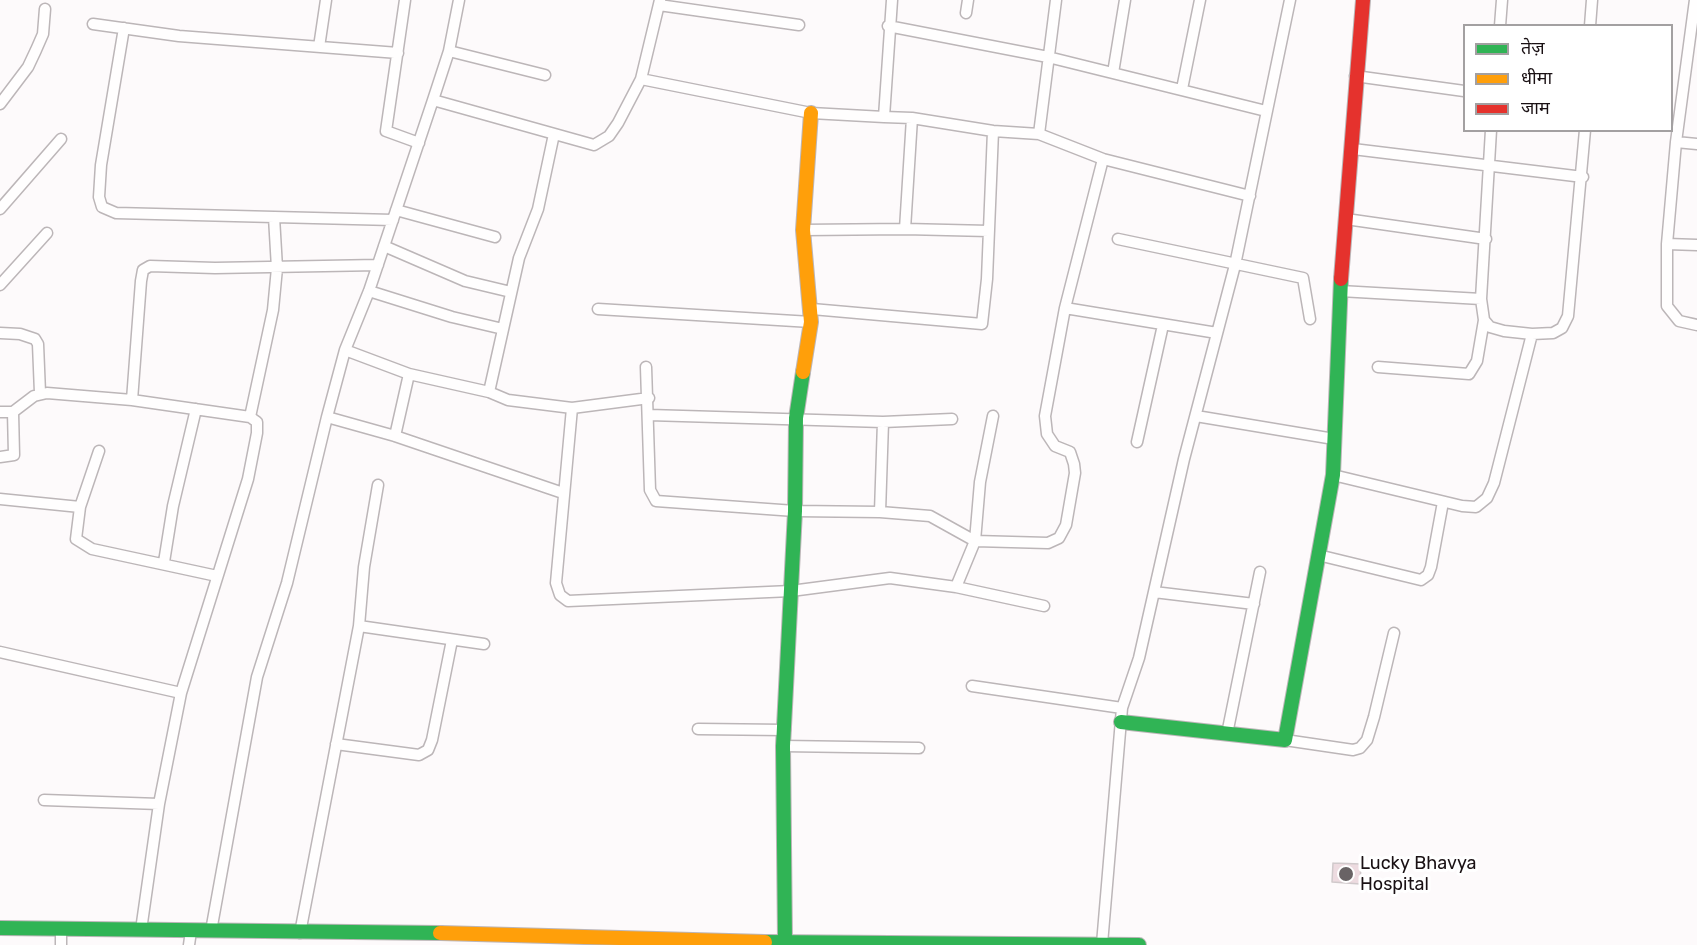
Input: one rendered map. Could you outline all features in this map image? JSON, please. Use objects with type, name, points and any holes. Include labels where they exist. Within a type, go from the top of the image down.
[{"type":"street","points":[[319,46],[326,0]]},
{"type":"street","points":[[405,0],[386,131],[419,143]]},
{"type":"street","points":[[211,931],[257,677],[287,583],[345,350],[369,291],[419,143],[448,51],[459,0]]},
{"type":"street","points":[[884,117],[888,26],[892,0]]},
{"type":"street","points":[[966,13],[968,0]]},
{"type":"street","points":[[1039,134],[1056,0]]},
{"type":"street","points":[[1113,73],[1125,0]]},
{"type":"street","points":[[1182,89],[1200,0]]},
{"type":"street","points":[[1102,944],[1122,708],[1140,658],[1196,416],[1235,265],[1290,0]]},
{"type":"street","points":[[1285,740],[1333,475],[1340,291],[1353,149],[1355,76],[1363,0]]},
{"type":"street","points":[[1500,24],[1502,0]]},
{"type":"street","points":[[1590,24],[1592,0]]},
{"type":"street","points":[[1695,0],[1692,50],[1676,142],[1667,244],[1666,306],[1679,321],[1697,326]]},
{"type":"street","points":[[433,100],[594,145],[609,136],[641,79],[660,2],[799,25]]},
{"type":"street","points":[[0,104],[28,67],[36,51],[43,34],[45,9]]},
{"type":"street","points":[[93,24],[179,36],[398,53]]},
{"type":"street","points":[[888,26],[1048,57],[1266,111]]},
{"type":"street","points":[[124,28],[101,165],[99,197],[102,207],[116,213],[274,217],[395,215],[495,237]]},
{"type":"street","points":[[448,51],[545,75]]},
{"type":"street","points":[[1355,76],[1463,91]]},
{"type":"street","points":[[641,79],[811,113],[912,118],[993,131],[1039,134],[1103,159],[1250,196]]},
{"type":"street","points":[[785,942],[783,746],[795,511],[796,418],[811,316],[803,230],[811,113]]},
{"type":"street","points":[[905,229],[912,118]]},
{"type":"street","points":[[598,309],[982,324],[993,131]]},
{"type":"street","points":[[1378,367],[1469,374],[1477,361],[1484,320],[1481,299],[1491,132]]},
{"type":"street","points":[[1484,320],[1497,329],[1532,334],[1553,333],[1562,328],[1568,316],[1583,177],[1585,132]]},
{"type":"street","points":[[489,392],[519,258],[538,209],[554,134]]},
{"type":"street","points":[[0,209],[61,139]]},
{"type":"street","points":[[1676,142],[1697,144]]},
{"type":"street","points":[[1353,149],[1583,177]]},
{"type":"street","points":[[646,367],[649,398],[650,490],[656,501],[795,511],[880,512],[930,516],[975,541],[1048,543],[1059,538],[1066,525],[1075,472],[1070,452],[1055,446],[1047,434],[1045,416],[1065,308],[1103,159]]},
{"type":"street","points":[[250,417],[273,310],[277,268],[274,217]]},
{"type":"street","points":[[1346,219],[1486,239]]},
{"type":"street","points":[[803,230],[989,231]]},
{"type":"street","points":[[0,285],[47,233]]},
{"type":"street","points":[[1119,239],[1303,278],[1310,319]]},
{"type":"street","points":[[1667,244],[1697,245]]},
{"type":"street","points":[[384,246],[465,281],[511,292]]},
{"type":"street","points":[[132,400],[143,270],[150,266],[277,268],[378,264]]},
{"type":"street","points":[[369,291],[452,317],[503,329]]},
{"type":"street","points":[[1340,291],[1481,299]]},
{"type":"street","points":[[1065,308],[1217,333]]},
{"type":"street","points":[[1137,442],[1162,325]]},
{"type":"street","points":[[0,333],[20,334],[35,339],[39,353],[40,393]]},
{"type":"street","points":[[1333,475],[1443,502],[1476,507],[1487,498],[1494,483],[1532,334]]},
{"type":"street","points":[[345,350],[409,374],[449,385],[489,392],[508,400],[572,408],[649,398]]},
{"type":"street","points":[[395,436],[409,374]]},
{"type":"street","points":[[0,412],[13,412],[40,393],[132,400],[250,417],[257,422],[248,479],[181,693],[159,804],[141,930]]},
{"type":"street","points":[[572,408],[556,583],[560,594],[568,601],[791,591],[890,578],[956,587],[1044,606]]},
{"type":"street","points":[[164,562],[173,506],[196,409]]},
{"type":"street","points":[[0,457],[14,455],[13,412]]},
{"type":"street","points":[[649,415],[883,422],[952,419]]},
{"type":"street","points":[[956,587],[975,541],[980,482],[993,416]]},
{"type":"street","points":[[1196,416],[1334,439]]},
{"type":"street","points":[[327,417],[395,436],[563,493]]},
{"type":"street","points":[[880,512],[883,422]]},
{"type":"street","points":[[99,451],[80,507],[76,539],[92,549],[164,562],[217,576]]},
{"type":"street","points":[[300,933],[359,626],[364,567],[378,485]]},
{"type":"street","points":[[0,499],[80,507]]},
{"type":"street","points":[[1318,555],[1422,580],[1428,575],[1431,567],[1443,502]]},
{"type":"street","points":[[1227,734],[1260,572]]},
{"type":"street","points":[[1154,592],[1254,604]]},
{"type":"street","points":[[359,626],[484,644]]},
{"type":"street","points":[[1121,722],[1353,750],[1360,748],[1367,740],[1374,717],[1394,633]]},
{"type":"street","points":[[336,744],[419,755],[428,750],[452,640]]},
{"type":"street","points":[[0,652],[181,693]]},
{"type":"street","points":[[972,686],[1122,708]]},
{"type":"street","points":[[698,729],[785,730]]},
{"type":"street","points":[[783,746],[919,748]]},
{"type":"street","points":[[44,800],[159,804]]},
{"type":"street","points":[[0,928],[141,930],[190,938],[211,931],[300,933],[376,940],[1139,945]]},
{"type":"street","points":[[61,930],[61,945]]},
{"type":"building","points":[[1333,863],[1361,864],[1360,884],[1332,882]]},
{"type":"traffic: fast","points":[[1121,722],[1285,740],[1333,475],[1341,279]]},
{"type":"traffic: fast","points":[[785,942],[783,746],[795,511],[796,418],[803,372]]},
{"type":"traffic: fast","points":[[0,928],[440,933]]},
{"type":"traffic: fast","points":[[765,942],[1139,945]]},
{"type":"traffic: slow","points":[[803,372],[811,322],[803,230],[811,113]]},
{"type":"traffic: slow","points":[[440,933],[765,942]]},
{"type":"traffic: jam","points":[[1341,279],[1363,0]]},
{"type":"place","name":"Lucky Bhavya Hospital","points":[[1346,874]]}]
